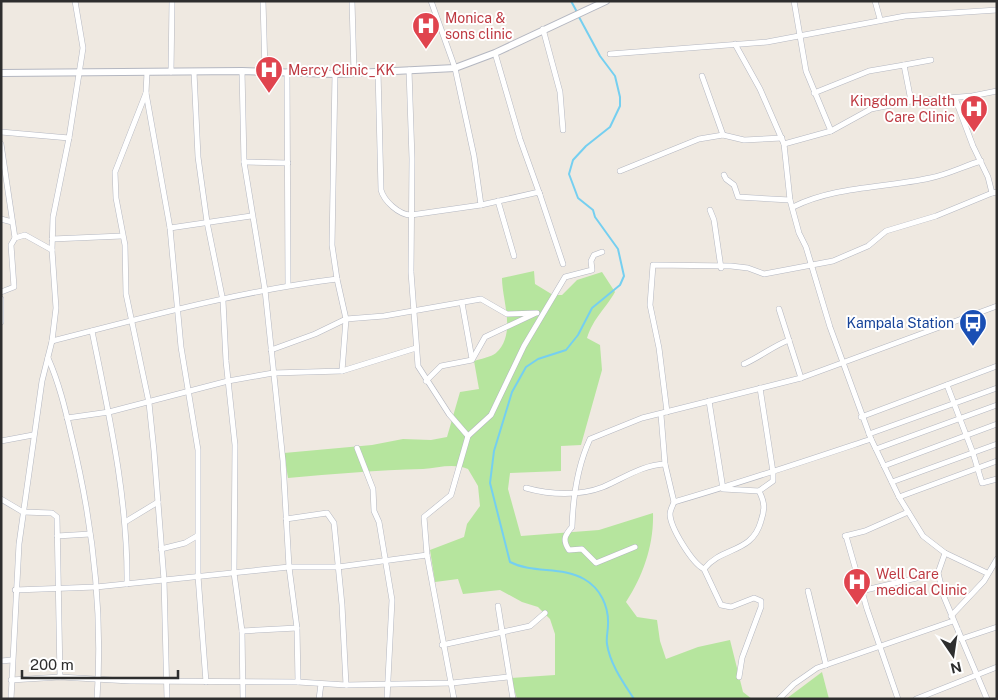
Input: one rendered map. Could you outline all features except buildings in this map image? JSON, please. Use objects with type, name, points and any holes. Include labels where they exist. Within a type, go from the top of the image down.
[{"type":"street","points":[[10,699],[15,590],[23,512],[33,435],[52,341],[56,308],[52,250],[53,217],[69,138],[83,48],[75,1]]},
{"type":"street","points":[[172,1],[172,72]]},
{"type":"street","points":[[262,1],[265,72]]},
{"type":"street","points":[[352,1],[354,73]]},
{"type":"street","points":[[431,1],[455,68],[474,156],[481,205]]},
{"type":"street","points":[[1,73],[79,74],[242,71],[335,74],[455,68],[495,52],[606,1]]},
{"type":"street","points":[[794,1],[806,71],[831,131]]},
{"type":"street","points":[[875,1],[880,20]]},
{"type":"street","points":[[610,54],[801,37],[880,20],[997,10]]},
{"type":"street","points":[[543,29],[560,92],[563,130]]},
{"type":"street","points":[[735,44],[760,89],[783,141],[790,200],[799,233],[812,265],[842,362],[862,417],[884,466],[899,497],[924,536],[945,553],[987,573]]},
{"type":"street","points":[[495,52],[520,139],[563,264]]},
{"type":"street","points":[[814,93],[868,71],[931,60]]},
{"type":"street","points":[[904,65],[911,101]]},
{"type":"street","points":[[409,70],[412,159],[413,311],[418,366],[426,380],[468,436]]},
{"type":"street","points":[[242,71],[244,162],[251,216],[258,240],[274,373],[289,567],[297,628],[298,682]]},
{"type":"street","points":[[378,71],[381,190],[392,205],[405,215],[481,205],[539,192]]},
{"type":"street","points":[[147,72],[146,93],[170,228],[187,391],[198,450],[198,576],[204,632],[206,682]]},
{"type":"street","points":[[194,72],[198,157],[223,301],[236,465],[234,573],[242,631],[243,699]]},
{"type":"street","points":[[287,72],[288,285]]},
{"type":"street","points":[[335,74],[332,245],[346,319],[342,371]]},
{"type":"street","points":[[702,76],[723,135]]},
{"type":"street","points":[[620,170],[699,139],[723,135],[744,140],[783,141],[831,131],[871,109],[911,101],[955,98],[997,91]]},
{"type":"street","points":[[146,93],[115,172],[116,198],[125,245],[126,294],[134,320],[149,403],[164,580],[167,699]]},
{"type":"street","points":[[667,412],[659,348],[650,304],[653,266],[748,268],[764,274],[833,261],[868,246],[886,231],[936,216],[995,192],[972,146],[955,98]]},
{"type":"street","points":[[1,132],[69,138]]},
{"type":"street","points":[[1,144],[15,238],[11,245],[14,287],[1,292]]},
{"type":"street","points":[[793,207],[818,197],[854,189],[931,178],[981,161]]},
{"type":"street","points":[[244,162],[288,163]]},
{"type":"street","points":[[724,175],[726,179],[734,184],[738,197],[790,200]]},
{"type":"street","points":[[539,192],[546,218]]},
{"type":"street","points":[[498,201],[514,256]]},
{"type":"street","points":[[710,210],[714,220],[721,268]]},
{"type":"street","points":[[170,228],[251,216]]},
{"type":"street","points":[[1,219],[12,222]]},
{"type":"street","points":[[15,238],[25,235],[52,250]]},
{"type":"street","points":[[52,239],[122,236]]},
{"type":"street","points":[[454,699],[452,683],[442,645],[427,555],[424,517],[450,495],[468,436],[491,415],[524,346],[565,277],[592,270],[591,261],[594,255],[602,252]]},
{"type":"street","points":[[52,341],[177,309],[223,301],[288,285],[337,279]]},
{"type":"street","points":[[1,299],[1,322]]},
{"type":"street","points":[[271,350],[315,334],[346,319],[413,311],[481,299],[507,314],[537,313]]},
{"type":"street","points":[[462,303],[472,360]]},
{"type":"street","points":[[635,547],[596,564],[582,549],[569,550],[565,537],[572,527],[581,458],[590,439],[642,418],[801,378],[997,306]]},
{"type":"street","points":[[426,380],[441,366],[472,360],[485,337],[546,308]]},
{"type":"street","points":[[779,309],[801,378]]},
{"type":"street","points":[[92,331],[109,412],[125,522],[127,584]]},
{"type":"street","points":[[744,364],[763,355],[773,346],[789,340]]},
{"type":"street","points":[[67,418],[109,412],[228,381],[274,373],[342,371],[416,348]]},
{"type":"street","points":[[48,357],[59,383],[77,456],[90,534],[96,587],[98,699]]},
{"type":"street","points":[[862,417],[997,366]]},
{"type":"street","points":[[947,385],[973,452],[982,483],[997,478]]},
{"type":"street","points":[[723,488],[759,491],[773,481],[760,388]]},
{"type":"street","points":[[674,502],[773,472],[997,388]]},
{"type":"street","points":[[710,401],[723,488]]},
{"type":"street","points":[[876,449],[997,404]]},
{"type":"street","points":[[660,415],[665,464],[674,502],[670,514],[679,538],[698,566],[704,569],[721,605],[731,607],[754,598],[761,601],[761,606],[742,658],[739,676]]},
{"type":"street","points":[[884,466],[997,424]]},
{"type":"street","points":[[1,441],[33,435]]},
{"type":"street","points":[[892,482],[997,444]]},
{"type":"street","points":[[357,448],[373,492],[374,511],[379,522],[392,600],[387,699]]},
{"type":"street","points":[[899,497],[997,461]]},
{"type":"street","points":[[526,488],[548,493],[575,493],[600,488],[646,466],[665,464]]},
{"type":"street","points":[[704,569],[713,559],[750,542],[756,535],[765,509],[759,491]]},
{"type":"street","points":[[1,499],[23,512],[54,515],[57,520],[60,677]]},
{"type":"street","points":[[125,522],[158,502]]},
{"type":"street","points":[[898,699],[861,591],[845,536],[865,531],[908,512]]},
{"type":"street","points":[[286,519],[321,513],[331,516],[334,523],[346,685]]},
{"type":"street","points":[[57,536],[90,534]]},
{"type":"street","points":[[161,549],[185,543],[197,536]]},
{"type":"street","points":[[945,553],[938,573],[952,618],[978,674],[987,699]]},
{"type":"street","points":[[15,590],[96,587],[289,567],[338,567],[427,555]]},
{"type":"street","points":[[779,699],[805,676],[826,665],[880,647],[952,618],[976,590],[997,559]]},
{"type":"street","points":[[861,591],[938,573]]},
{"type":"street","points":[[808,591],[826,665]]},
{"type":"street","points":[[498,606],[513,699]]},
{"type":"street","points":[[442,645],[530,626],[545,613]]},
{"type":"street","points":[[961,639],[997,627]]},
{"type":"street","points":[[242,631],[297,628]]},
{"type":"street","points":[[1,661],[12,660]]},
{"type":"street","points":[[916,699],[997,667]]},
{"type":"street","points":[[11,680],[60,677],[206,682],[298,682],[346,685],[452,683],[508,677]]},
{"type":"street","points":[[319,699],[321,684]]},
{"type":"green space","points":[[534,271],[535,284],[553,295],[562,295],[577,280],[602,272],[615,292],[596,319],[587,338],[600,345],[602,370],[581,445],[561,446],[561,471],[510,473],[508,489],[521,536],[599,530],[653,513],[652,537],[646,560],[638,582],[626,602],[637,617],[657,620],[660,641],[666,659],[698,647],[730,640],[743,692],[752,699],[517,699],[511,678],[555,675],[555,634],[550,619],[538,607],[522,602],[500,590],[463,594],[458,579],[435,582],[430,550],[464,537],[467,524],[480,506],[478,486],[468,469],[451,466],[288,478],[284,453],[372,445],[403,439],[431,440],[447,437],[460,392],[479,389],[474,361],[496,353],[506,336],[507,317],[502,278]]},
{"type":"green space","points":[[822,672],[829,699],[786,699]]},
{"type":"waterway","points":[[571,1],[577,12]]},
{"type":"waterway","points":[[579,17],[600,56],[615,76],[620,106],[610,127],[586,146],[573,160],[569,174],[578,198],[593,210],[595,217],[618,249],[624,276],[620,285],[592,308],[578,335],[566,350],[538,359],[526,367],[512,392],[494,451],[490,483],[510,562],[528,568],[575,575],[590,583],[599,592],[607,611],[607,642],[611,659],[617,673],[634,699]]},
{"type":"place","name":"Monica & sons clinic","points":[[426,50]]},
{"type":"place","name":"Mercy Clinic_KK","points":[[269,94]]},
{"type":"place","name":"Kingdom Health Care Clinic","points":[[974,133]]},
{"type":"place","name":"Kampala Station","points":[[973,347]]},
{"type":"place","name":"Well Care medical Clinic","points":[[857,606]]}]
